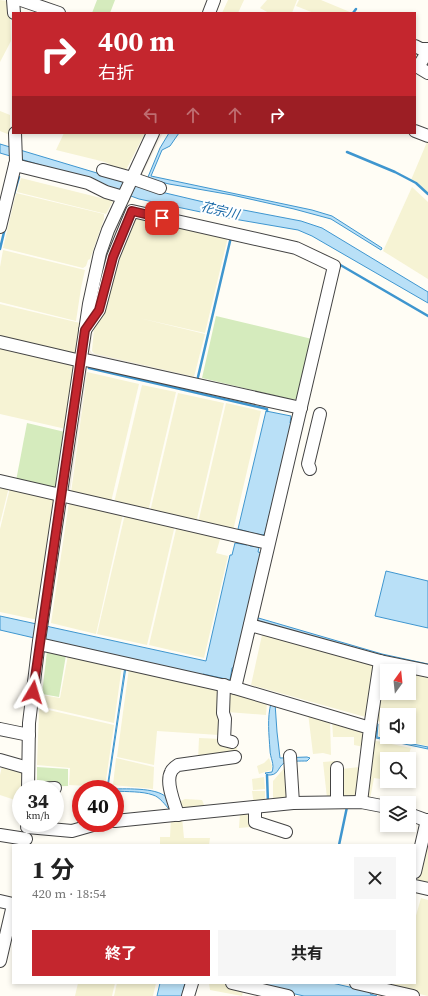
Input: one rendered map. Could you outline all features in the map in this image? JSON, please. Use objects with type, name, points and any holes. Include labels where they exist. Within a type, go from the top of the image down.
[{"type":"street","points":[[13,0],[14,12]]},
{"type":"street","points":[[208,12],[214,0]]},
{"type":"street","points":[[28,1],[56,12]]},
{"type":"street","points":[[416,46],[428,50],[418,67],[428,73]]},
{"type":"street","points":[[416,131],[428,136]]},
{"type":"street","points":[[0,227],[15,163],[15,134]]},
{"type":"street","points":[[28,780],[28,735],[39,642],[89,304],[100,253],[108,230],[123,196],[133,179],[153,134]]},
{"type":"street","points":[[15,163],[88,183],[106,192],[123,196]]},
{"type":"street","points":[[104,170],[160,188]]},
{"type":"street","points":[[85,330],[99,310],[113,257],[132,211],[296,248],[334,266],[250,625],[223,712],[225,719],[224,740],[232,742]]},
{"type":"street","points":[[0,342],[301,408]]},
{"type":"street","points":[[310,469],[308,464],[320,414]]},
{"type":"street","points":[[0,481],[268,543]]},
{"type":"street","points":[[250,625],[380,662],[428,671]]},
{"type":"street","points":[[39,642],[230,686],[370,728]]},
{"type":"street","points":[[361,802],[380,662]]},
{"type":"street","points":[[0,729],[28,735]]},
{"type":"street","points":[[290,756],[293,803]]},
{"type":"street","points":[[178,815],[170,789],[169,780],[171,771],[178,766],[235,757]]},
{"type":"street","points":[[0,760],[28,768]]},
{"type":"street","points":[[337,768],[337,802]]},
{"type":"street","points":[[124,820],[293,803],[361,802],[380,806]]},
{"type":"street","points":[[255,807],[255,822],[286,832]]},
{"type":"street","points":[[416,817],[427,821],[416,868]]},
{"type":"street","points":[[0,835],[72,831]]},
{"type":"street","points":[[416,886],[428,889]]},
{"type":"street","points":[[0,902],[12,905]]},
{"type":"street","points":[[0,961],[12,909]]},
{"type":"street","points":[[188,996],[192,984]]},
{"type":"street","points":[[236,984],[288,996]]},
{"type":"street","points":[[361,984],[413,996]]},
{"type":"shaded area","points":[[0,0],[8,1],[10,6],[11,41],[0,62]]},
{"type":"shaded area","points":[[228,0],[244,0],[238,12],[222,12]]},
{"type":"shaded area","points":[[267,0],[297,0],[292,12],[267,12],[260,8]]},
{"type":"shaded area","points":[[299,0],[321,0],[350,12],[311,12],[296,6]]},
{"type":"shaded area","points":[[0,111],[10,115],[10,135],[0,131]]},
{"type":"shaded area","points":[[64,134],[144,134],[125,172],[105,162],[56,150]]},
{"type":"shaded area","points":[[159,134],[162,134],[118,227],[99,288],[96,290],[109,241]]},
{"type":"shaded area","points":[[427,142],[428,193],[418,183],[411,180]]},
{"type":"shaded area","points":[[21,178],[113,201],[106,214],[17,192]]},
{"type":"shaded area","points":[[412,187],[428,202],[428,279],[383,251]]},
{"type":"shaded area","points":[[16,193],[104,214],[104,219],[90,259],[88,260],[86,266],[83,268],[3,248]]},
{"type":"shaded area","points":[[140,218],[228,237],[205,333],[139,318],[205,334],[194,377],[95,354],[92,351],[94,328],[105,310],[113,272],[135,219]]},
{"type":"shaded area","points":[[3,250],[85,270],[76,321],[0,302],[0,267]]},
{"type":"shaded area","points":[[0,304],[80,323],[76,355],[0,339]]},
{"type":"shaded area","points":[[93,331],[90,350],[92,353],[294,400],[299,398],[298,402],[88,354],[89,332]]},
{"type":"shaded area","points":[[0,346],[67,361],[74,366],[66,429],[0,414]]},
{"type":"shaded area","points":[[88,364],[70,492],[66,493],[84,366]]},
{"type":"shaded area","points":[[87,372],[139,384],[111,502],[71,493]]},
{"type":"shaded area","points":[[142,385],[176,392],[148,512],[114,503]]},
{"type":"shaded area","points":[[178,393],[224,403],[196,523],[150,512]]},
{"type":"shaded area","points":[[226,403],[261,411],[233,531],[198,523]]},
{"type":"shaded area","points":[[0,485],[9,487],[0,523]]},
{"type":"shaded area","points":[[10,488],[48,497],[55,501],[38,620],[0,612],[0,529]]},
{"type":"shaded area","points":[[69,502],[123,514],[96,634],[51,623]]},
{"type":"shaded area","points":[[125,514],[175,525],[147,645],[97,634]]},
{"type":"shaded area","points":[[177,525],[221,536],[216,553],[228,556],[204,658],[149,645]]},
{"type":"shaded area","points":[[262,635],[375,665],[369,718],[251,685]]},
{"type":"shaded area","points":[[68,655],[122,666],[114,723],[40,706],[42,695],[60,698]]},
{"type":"shaded area","points":[[129,668],[222,689],[219,735],[157,731],[154,765],[117,757]]},
{"type":"shaded area","points":[[416,672],[428,675],[428,746],[416,744],[416,708],[380,708],[380,722],[376,720],[380,691],[380,700],[416,700]]},
{"type":"shaded area","points":[[227,691],[267,702],[266,715],[227,712]]},
{"type":"shaded area","points":[[40,708],[114,725],[106,780],[72,780],[72,785],[69,785],[70,768],[37,765]]},
{"type":"shaded area","points":[[308,713],[330,719],[331,755],[323,753],[313,754]]},
{"type":"shaded area","points":[[332,719],[365,728],[364,747],[354,745],[354,737],[333,737]]},
{"type":"shaded area","points":[[199,738],[221,739],[237,746],[237,754],[198,760]]},
{"type":"shaded area","points":[[372,740],[380,742],[380,744],[392,744],[411,748],[410,752],[380,752],[380,779],[374,778],[370,799],[365,799]]},
{"type":"shaded area","points":[[116,758],[154,767],[153,789],[124,786],[124,780],[114,780]]},
{"type":"shaded area","points":[[269,758],[272,766],[271,770],[259,774],[257,766],[264,763]]},
{"type":"shaded area","points":[[335,761],[334,798],[327,798],[323,762]]},
{"type":"shaded area","points":[[3,762],[22,768],[22,780],[12,780],[12,799],[0,795],[0,775]]},
{"type":"shaded area","points":[[286,766],[286,802],[273,803],[273,781]]},
{"type":"shaded area","points":[[360,767],[357,798],[341,798],[341,769]]},
{"type":"shaded area","points":[[264,777],[265,789],[253,790],[252,779]]},
{"type":"shaded area","points":[[252,791],[265,791],[265,803],[254,805]]},
{"type":"shaded area","points":[[185,799],[202,800],[205,807],[181,812],[179,802]]},
{"type":"shaded area","points":[[240,813],[251,813],[251,827],[239,828]]},
{"type":"shaded area","points":[[182,817],[184,838],[210,838],[209,844],[160,844],[160,837],[170,837],[171,818]]},
{"type":"shaded area","points":[[428,833],[428,886],[417,883]]},
{"type":"shaded area","points":[[421,898],[428,900],[428,996],[394,988],[393,985],[416,984],[416,916]]},
{"type":"shaded area","points":[[78,984],[115,984],[112,996],[75,996]]},
{"type":"shaded area","points":[[117,984],[156,984],[153,996],[114,996]]},
{"type":"shaded area","points":[[209,984],[226,984],[244,988],[242,996],[210,990]]},
{"type":"green space","points":[[97,0],[115,0],[110,12],[92,12]]},
{"type":"green space","points":[[216,316],[312,339],[298,398],[294,400],[202,378]]},
{"type":"green space","points":[[27,423],[65,432],[56,490],[16,481]]},
{"type":"green space","points":[[47,651],[66,655],[59,697],[42,694]]},
{"type":"green space","points":[[37,767],[68,769],[68,786],[64,786],[64,780],[37,780]]},
{"type":"water","points":[[168,134],[178,134],[170,146],[162,150],[151,176],[312,210],[332,216],[382,248],[381,250],[331,219],[232,195],[149,179],[148,177],[160,148]]},
{"type":"water","name":"花宗川","points":[[0,144],[157,191],[212,204],[301,221],[322,228],[428,292],[428,303],[312,236],[298,230],[234,219],[139,199],[71,174],[0,153]]},
{"type":"water","points":[[266,411],[291,416],[290,423],[292,423],[265,533],[263,535],[252,533],[250,546],[259,547],[258,552],[262,553],[230,680],[226,682],[226,679],[203,674],[202,677],[0,630],[0,616],[206,661],[230,555],[232,555],[235,543],[247,545],[249,532],[238,529]]},
{"type":"water","points":[[386,571],[428,581],[428,628],[375,616]]},
{"type":"water","points":[[255,617],[382,654],[428,664],[428,666],[379,656],[255,620]]},
{"type":"water","points":[[125,666],[109,780],[108,780]]},
{"type":"water","points":[[271,703],[275,703],[280,758],[310,758],[307,761],[292,761],[284,763],[276,773],[267,775],[265,773],[272,772],[273,766],[270,753],[269,726]]},
{"type":"water","points":[[376,722],[378,724],[377,737],[380,739],[376,738],[377,725],[375,724]]},
{"type":"water","points":[[404,744],[428,747],[428,749]]},
{"type":"water","points":[[124,789],[147,790],[161,794],[166,797],[173,808],[170,810],[156,796],[139,792],[124,791]]},
{"type":"water","points":[[160,984],[185,984],[182,996],[157,996]]},
{"type":"water","points":[[250,984],[336,984],[371,992],[370,994],[377,996],[304,996]]},
{"type":"waterway","points":[[347,152],[395,172],[416,183],[428,194]]},
{"type":"waterway","points":[[14,194],[19,177]]},
{"type":"waterway","points":[[0,249],[5,228]]},
{"type":"waterway","points":[[198,377],[231,237]]},
{"type":"waterway","points":[[337,263],[428,316]]},
{"type":"waterway","points":[[89,368],[267,409],[267,411]]},
{"type":"waterway","points":[[267,775],[268,803]]},
{"type":"waterway","points":[[339,844],[347,807]]},
{"type":"route","points":[[33,692],[39,640],[85,330],[99,310],[113,257],[132,211],[162,218]]}]
